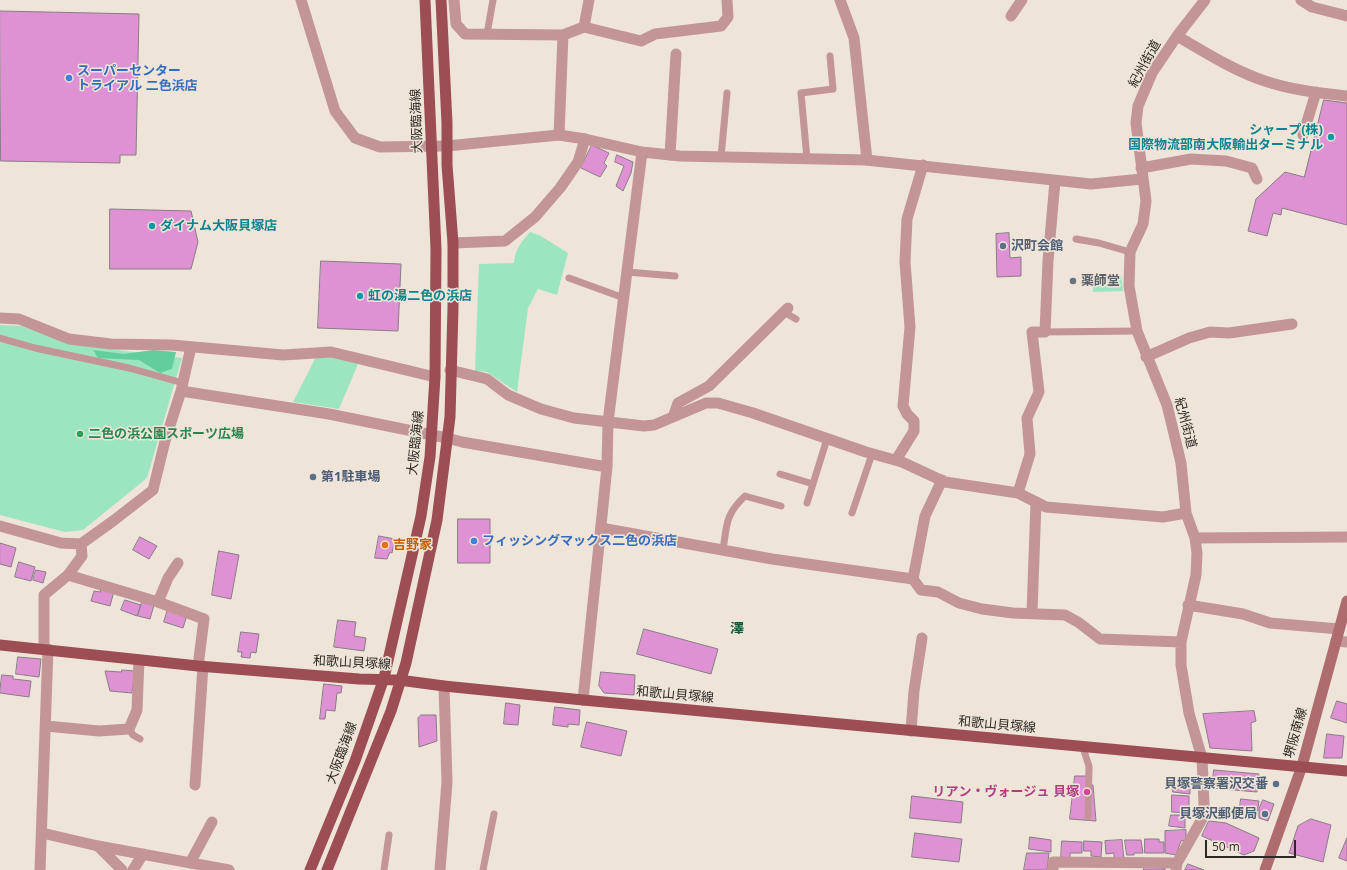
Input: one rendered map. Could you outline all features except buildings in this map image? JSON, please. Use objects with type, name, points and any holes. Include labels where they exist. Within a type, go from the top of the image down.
[{"type":"main road","name":"大阪臨海線","points":[[310,870],[355,761],[384,678],[421,516],[430,457],[435,377],[436,249],[425,0]]},
{"type":"main road","points":[[327,870],[391,711],[399,680],[406,663],[436,527],[450,417],[450,370],[453,308],[453,243],[447,146],[441,0]]},
{"type":"main road","name":"堺阪南線","points":[[1266,870],[1302,766],[1342,641],[1339,629],[1347,601]]},
{"type":"main road","name":"和歌山貝塚線","points":[[0,645],[201,666],[359,679],[384,678],[444,686],[583,700],[1083,748],[1347,771]]},
{"type":"street","points":[[301,0],[335,111],[356,138],[380,147],[447,146],[559,136],[586,139],[642,152],[670,155],[867,160],[1091,184],[1141,174],[1191,159],[1226,161],[1252,168],[1257,179]]},
{"type":"street","points":[[454,0],[456,24],[464,34],[563,35],[584,27],[641,41],[655,34],[722,26],[728,17],[727,0]]},
{"type":"street","points":[[584,27],[589,0]]},
{"type":"street","points":[[840,0],[854,38],[867,160]]},
{"type":"street","points":[[1012,16],[1022,0]]},
{"type":"street","name":"紀州街道","points":[[1177,867],[1202,819],[1204,804],[1202,758],[1189,713],[1181,665],[1180,642],[1196,575],[1197,553],[1195,538],[1186,512],[1181,463],[1167,405],[1146,357],[1137,331],[1129,286],[1130,252],[1143,224],[1146,201],[1141,174],[1136,123],[1138,106],[1152,73],[1177,36],[1205,0]]},
{"type":"street","points":[[1301,0],[1312,7],[1347,16]]},
{"type":"street","points":[[559,136],[563,35]]},
{"type":"street","points":[[1177,36],[1223,62],[1265,81],[1316,92],[1347,96]]},
{"type":"street","points":[[670,155],[676,54]]},
{"type":"street","points":[[1303,135],[1316,92]]},
{"type":"street","points":[[453,243],[505,241],[535,217],[560,188],[578,162],[586,139]]},
{"type":"street","points":[[583,700],[607,468],[608,422],[642,152]]},
{"type":"street","points":[[896,460],[914,430],[914,421],[907,414],[903,406],[910,327],[905,262],[907,219],[923,165]]},
{"type":"street","points":[[1018,493],[1027,470],[1030,454],[1027,418],[1039,392],[1032,332],[1045,332],[1048,261],[1055,181]]},
{"type":"street","points":[[673,417],[678,403],[709,386],[786,310]]},
{"type":"street","points":[[0,318],[19,319],[69,339],[111,344],[191,347],[283,355],[331,352],[435,377]]},
{"type":"street","points":[[1146,357],[1189,338],[1210,332],[1229,333],[1292,324]]},
{"type":"street","points":[[0,526],[61,544],[81,544],[114,521],[153,490],[165,441],[182,387],[191,347]]},
{"type":"street","points":[[450,370],[487,379],[508,394],[541,409],[574,418],[654,425],[706,403],[718,403],[753,413],[872,454],[896,460],[942,480],[1018,493],[1046,507],[1124,515],[1163,517],[1186,512]]},
{"type":"street","points":[[182,387],[329,414],[422,434],[431,434],[462,442],[607,468]]},
{"type":"street","points":[[913,579],[926,516],[942,480]]},
{"type":"street","points":[[1032,612],[1036,503]]},
{"type":"street","points":[[600,528],[779,560],[913,579],[921,590],[938,592],[971,606],[1013,613],[1032,612],[1065,615],[1078,622],[1100,639],[1180,642]]},
{"type":"street","points":[[1195,538],[1347,537]]},
{"type":"street","points":[[40,870],[46,726],[44,595],[68,575],[82,556],[81,544]]},
{"type":"street","points":[[158,602],[168,578],[178,563]]},
{"type":"street","points":[[68,575],[158,602],[204,619],[195,785]]},
{"type":"street","points":[[1188,605],[1243,614],[1270,623],[1339,629]]},
{"type":"street","points":[[911,731],[914,691],[922,638]]},
{"type":"street","points":[[46,726],[99,731],[129,729],[137,710],[139,660]]},
{"type":"street","points":[[440,870],[447,782],[444,686]]},
{"type":"street","points":[[190,863],[212,822]]},
{"type":"street","points":[[42,834],[229,870]]},
{"type":"street","points":[[98,846],[122,870]]},
{"type":"street","points":[[133,870],[143,854]]},
{"type":"street","points":[[1053,870],[1053,862],[1177,867]]},
{"type":"lane","points":[[487,34],[493,0]]},
{"type":"lane","points":[[807,159],[801,93],[833,89],[830,56]]},
{"type":"lane","points":[[722,157],[726,94]]},
{"type":"lane","points":[[1076,239],[1099,243],[1130,252]]},
{"type":"lane","points":[[627,272],[675,276]]},
{"type":"lane","points":[[569,278],[624,298]]},
{"type":"lane","points":[[786,310],[796,319]]},
{"type":"lane","points":[[1045,332],[1137,331]]},
{"type":"lane","points":[[0,338],[35,348],[129,368],[182,387]]},
{"type":"lane","points":[[807,503],[827,439]]},
{"type":"lane","points":[[852,513],[872,454]]},
{"type":"lane","points":[[780,474],[813,484]]},
{"type":"lane","points":[[722,550],[729,515],[733,507],[745,496],[781,506]]},
{"type":"lane","points":[[129,729],[133,735],[140,739]]},
{"type":"lane","points":[[1083,748],[1089,766],[1088,817]]},
{"type":"lane","points":[[483,870],[494,814]]},
{"type":"lane","points":[[384,870],[389,835]]},
{"type":"green space","points":[[530,232],[539,235],[568,253],[557,295],[538,289],[528,308],[517,392],[487,372],[475,371],[479,264],[514,263],[519,246]]},
{"type":"green space","points":[[1121,275],[1123,291],[1093,292],[1093,276]]},
{"type":"green space","name":"二色の浜公園スポーツ広場","points":[[0,325],[21,326],[76,345],[182,358],[147,478],[83,530],[65,532],[0,515]]},
{"type":"green space","points":[[93,350],[124,354],[153,350],[176,352],[172,369],[160,373],[139,360],[98,358]]},
{"type":"green space","points":[[316,357],[330,357],[358,364],[339,409],[293,402]]},
{"type":"place","name":"スーパーセンター トライアル 二色浜店","points":[[69,78]]},
{"type":"place","name":"シャープ(株) 国際物流部南大阪輸出ターミナル","points":[[1331,137]]},
{"type":"place","name":"ダイナム大阪貝塚店","points":[[152,226]]},
{"type":"place","name":"沢町会館","points":[[1003,246]]},
{"type":"place","name":"薬師堂","points":[[1073,281]]},
{"type":"place","name":"虹の湯二色の浜店","points":[[360,296]]},
{"type":"place","name":"二色の浜公園スポーツ広場","points":[[80,434]]},
{"type":"place","name":"第1駐車場","points":[[313,477]]},
{"type":"place","name":"フィッシングマックス二色の浜店","points":[[474,541]]},
{"type":"place","name":"吉野家","points":[[385,545]]},
{"type":"place","name":"貝塚警察署沢交番","points":[[1276,784]]},
{"type":"place","name":"リアン・ヴォージュ 貝塚","points":[[1087,792]]},
{"type":"place","name":"貝塚沢郵便局","points":[[1265,814]]},
{"type":"district","name":"澤","points":[[737,629]]}]
